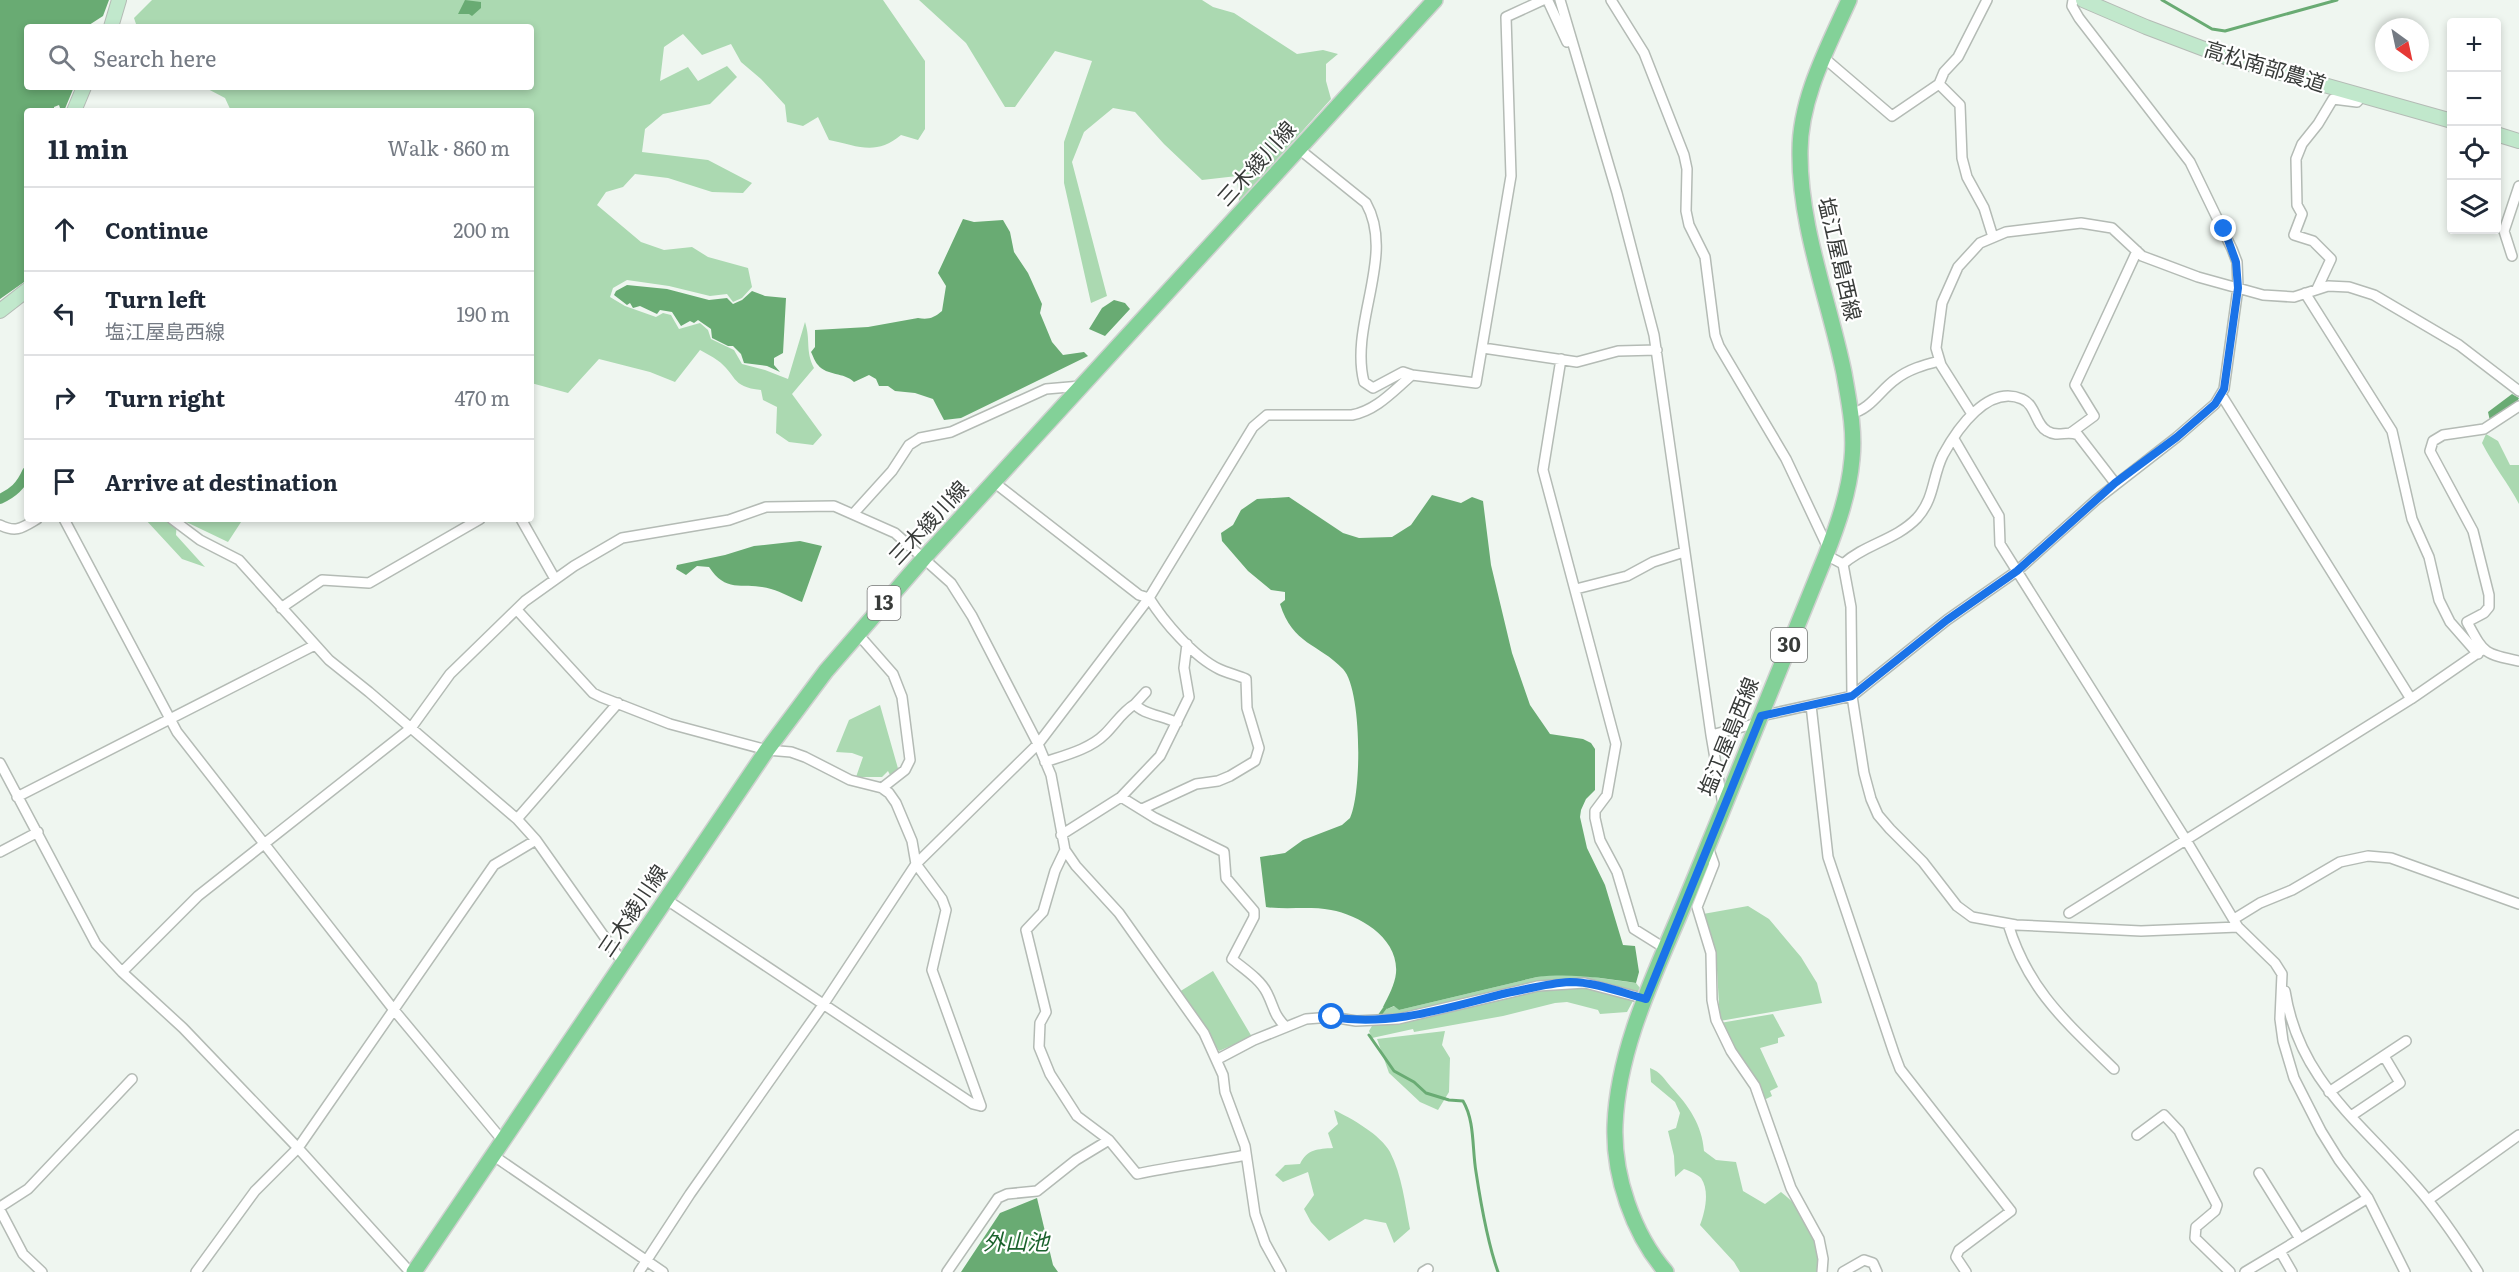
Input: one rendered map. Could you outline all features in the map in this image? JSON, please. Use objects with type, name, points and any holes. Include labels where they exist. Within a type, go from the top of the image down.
[{"type":"main road","name":"三木綾川線","points":[[412,1272],[494,1156],[767,750],[857,633],[1435,0]]},
{"type":"main road","name":"塩江屋島西線","points":[[1666,1272],[1656,1261],[1633,1219],[1619,1174],[1614,1126],[1619,1083],[1646,999],[1827,552],[1845,501],[1852,458],[1851,413],[1841,361],[1801,195],[1800,148],[1807,106],[1823,57],[1849,0]]},
{"type":"street","points":[[112,24],[119,0]]},
{"type":"street","points":[[1299,149],[1366,203],[1372,214],[1374,274],[1361,339],[1360,368],[1364,382],[1373,388],[1403,372],[1476,383],[1511,176],[1506,17],[1544,0],[1548,1],[1568,42],[1572,41]]},
{"type":"street","points":[[1560,0],[1617,193],[1657,350],[1684,552],[1723,807]]},
{"type":"street","points":[[1611,0],[1644,53],[1684,155],[1687,169],[1686,211],[1689,225],[1705,257],[1715,335],[1719,346],[1786,459],[1827,552],[1843,564],[1851,607],[1852,696],[1864,773],[1878,815],[1923,862],[1957,906],[1972,917],[2008,924],[2141,930],[2236,923],[2260,903],[2292,890],[2340,862],[2368,856],[2391,858],[2519,904]]},
{"type":"street","points":[[1823,57],[1892,116],[1940,84],[1944,72],[1958,57],[1987,0]]},
{"type":"street","points":[[1711,735],[1759,719],[1852,696],[1947,620],[2017,571],[2115,483],[2177,437],[2222,396],[2238,288],[2236,262],[2232,249],[2190,162],[2079,18],[2072,6],[2073,0]]},
{"type":"street","name":"高松南部農道","points":[[2083,0],[2146,27],[2219,54],[2447,121]]},
{"type":"street","points":[[1940,84],[1960,105],[1964,168],[1984,208],[1993,237]]},
{"type":"street","points":[[75,108],[83,90]]},
{"type":"street","points":[[2317,289],[2331,259],[2313,241],[2294,235],[2302,214],[2297,205],[2296,159],[2302,144],[2318,124],[2332,99],[2357,102],[2362,96]]},
{"type":"street","points":[[2501,136],[2519,141]]},
{"type":"street","points":[[2512,256],[2504,231],[2519,186]]},
{"type":"street","points":[[1972,414],[1939,361],[1936,348],[1942,303],[1958,267],[1980,243],[2006,232],[2081,223],[2112,228],[2142,256],[2198,277],[2263,295],[2294,297],[2328,286],[2349,287],[2374,295],[2459,345],[2519,391]]},
{"type":"street","points":[[1843,564],[1864,550],[1901,532],[1917,518],[1931,498],[1943,456],[1972,414],[1989,399],[2012,397],[2023,399],[2031,406],[2041,426],[2056,435],[2072,432],[2094,416],[2075,385],[2137,251]]},
{"type":"street","points":[[0,311],[24,292]]},
{"type":"street","points":[[2305,293],[2392,432],[2412,519],[2429,557],[2439,600],[2450,622],[2480,652],[2519,661]]},
{"type":"street","points":[[1483,348],[1577,362],[1618,351],[1657,350]]},
{"type":"street","points":[[1561,359],[1543,470],[1616,744],[1607,795],[1595,812],[1600,840],[1617,872],[1634,929],[1666,949]]},
{"type":"street","points":[[1851,413],[1866,407],[1893,381],[1909,370],[1939,361]]},
{"type":"street","points":[[639,1272],[690,1194],[823,1005],[916,864],[1038,744],[1149,598],[1253,427],[1267,415],[1364,413],[1378,405],[1412,375]]},
{"type":"street","points":[[854,513],[892,471],[909,445],[921,438],[951,432],[1046,389],[1083,386]]},
{"type":"street","points":[[2222,396],[2411,699]]},
{"type":"street","points":[[2480,652],[2467,622],[2484,613],[2489,607],[2489,595],[2473,531],[2430,451],[2433,441],[2443,435],[2484,429],[2519,406]]},
{"type":"street","points":[[2072,432],[2078,435],[2115,483]]},
{"type":"street","points":[[1954,439],[1999,516],[2000,544],[2236,923],[2275,963],[2282,974],[2291,1025],[2320,1082],[2428,1200],[2478,1272]]},
{"type":"street","points":[[995,483],[1139,595],[1149,598],[1162,619],[1187,644],[1217,668],[1246,679],[1247,708],[1256,734],[1258,756],[1255,761],[1218,781],[1196,784],[1142,808]]},
{"type":"street","points":[[122,972],[198,896],[411,728],[450,674],[525,601],[555,579],[622,538],[729,520],[766,507],[834,506],[895,533],[951,583],[972,616],[1038,744],[1051,775],[1065,850],[1076,866],[1119,913],[1204,1034],[1218,1059],[1225,1092],[1246,1155],[1256,1214],[1265,1244],[1281,1272]]},
{"type":"street","points":[[0,525],[19,531],[32,522]]},
{"type":"street","points":[[66,522],[168,720],[394,1010],[503,1141]]},
{"type":"street","points":[[176,522],[200,540],[239,560],[329,660],[517,819],[536,840],[618,956],[625,960]]},
{"type":"street","points":[[281,608],[322,580],[369,583],[475,522]]},
{"type":"street","points":[[522,522],[555,579]]},
{"type":"street","points":[[1576,589],[1627,576],[1653,562],[1684,552]]},
{"type":"street","points":[[517,610],[593,693],[670,724],[767,750],[791,752],[806,757],[850,780],[882,788],[897,803],[912,841],[916,864],[942,899],[946,910],[932,970],[981,1106],[972,1104],[667,900]]},
{"type":"street","points":[[857,633],[893,674],[902,697],[910,760],[905,770],[882,788]]},
{"type":"street","points":[[1061,835],[1121,797],[1160,756],[1189,697],[1184,668],[1187,644]]},
{"type":"street","points":[[17,796],[315,645]]},
{"type":"street","points":[[2069,913],[2411,699],[2480,652]]},
{"type":"street","points":[[1045,762],[1082,749],[1104,735],[1124,711],[1136,704],[1146,692]]},
{"type":"street","points":[[517,819],[618,703]]},
{"type":"street","points":[[1136,704],[1142,712],[1165,716],[1177,723]]},
{"type":"street","points":[[1810,705],[1828,857],[1900,1069],[2011,1211],[1959,1251],[1956,1257],[1966,1272]]},
{"type":"street","points":[[0,763],[96,944],[122,972],[183,1028],[412,1272]]},
{"type":"street","points":[[1121,797],[1224,852],[1226,878],[1254,911],[1254,917],[1232,959],[1258,981],[1267,992],[1276,1017],[1286,1027]]},
{"type":"street","points":[[0,852],[38,832]]},
{"type":"street","points":[[196,1272],[255,1191],[298,1148],[494,865],[536,840]]},
{"type":"street","points":[[1708,846],[1714,864],[1697,907],[1711,953],[1712,1000],[1716,1020],[1731,1051],[1755,1086],[1791,1188],[1819,1239],[1823,1258],[1822,1272]]},
{"type":"street","points":[[1065,850],[1055,871],[1043,912],[1026,930],[1046,1012],[1040,1023],[1039,1047],[1050,1074],[1077,1116],[1109,1140],[1137,1174],[1182,1164],[1202,1164],[1246,1155]]},
{"type":"street","points":[[2008,924],[2015,946],[2048,1002],[2114,1069]]},
{"type":"street","points":[[2282,974],[2280,1019],[2283,1041],[2294,1078],[2320,1131],[2338,1160],[2368,1198],[2405,1272]]},
{"type":"street","points":[[1218,1059],[1254,1040],[1306,1019],[1332,1017],[1356,1021],[1398,1019],[1538,986],[1568,982],[1585,983],[1646,999]]},
{"type":"street","points":[[2329,1092],[2406,1041]]},
{"type":"street","points":[[2351,1116],[2400,1083],[2384,1056]]},
{"type":"street","points":[[42,1272],[23,1254],[0,1210],[28,1189],[132,1079]]},
{"type":"street","points":[[2137,1135],[2164,1115],[2179,1131],[2217,1205],[2215,1211],[2196,1227],[2195,1238],[2230,1272]]},
{"type":"street","points":[[2428,1200],[2519,1135]]},
{"type":"street","points":[[947,1272],[998,1198],[1007,1194],[1037,1191],[1076,1160],[1109,1140]]},
{"type":"street","points":[[494,1156],[663,1272]]},
{"type":"street","points":[[2259,1173],[2300,1239]]},
{"type":"street","points":[[2245,1272],[2368,1198]]},
{"type":"street","points":[[2280,1251],[2292,1272]]},
{"type":"street","points":[[1843,1272],[1864,1260],[1873,1263],[1877,1272]]},
{"type":"shaded area","points":[[152,0],[883,0],[925,61],[925,129],[918,140],[901,135],[883,145],[858,147],[829,140],[818,117],[803,126],[787,122],[785,105],[761,79],[741,62],[731,44],[702,55],[683,34],[664,47],[660,81],[688,67],[698,81],[727,66],[737,77],[710,104],[663,114],[645,129],[642,152],[708,160],[752,183],[743,193],[712,192],[668,178],[635,174],[623,187],[606,192],[597,205],[641,242],[664,250],[692,247],[708,257],[748,268],[752,287],[742,298],[733,302],[727,294],[710,296],[669,286],[627,280],[613,288],[610,297],[625,306],[656,317],[663,313],[671,315],[679,329],[700,323],[708,330],[711,339],[734,350],[742,364],[788,379],[805,322],[814,368],[792,394],[822,435],[813,445],[789,442],[776,433],[777,407],[763,400],[761,390],[739,383],[723,365],[700,350],[675,382],[650,372],[599,359],[568,393],[534,384],[534,108],[230,108],[225,98],[210,90],[534,90],[534,24],[136,24],[134,18]]},
{"type":"shaded area","points":[[919,0],[1202,0],[1213,7],[1234,13],[1297,54],[1323,50],[1338,54],[1326,64],[1326,81],[1331,99],[1239,202],[1237,176],[1202,180],[1164,144],[1135,112],[1113,108],[1084,132],[1072,162],[1107,296],[1091,303],[1064,183],[1064,142],[1092,61],[1055,51],[1015,107],[1005,107],[966,43]]},
{"type":"shaded area","points":[[2486,434],[2498,441],[2510,465],[2519,465],[2519,504],[2482,443]]},
{"type":"shaded area","points":[[148,522],[177,522],[176,535],[205,567],[182,559]]},
{"type":"shaded area","points":[[186,522],[241,522],[228,542]]},
{"type":"shaded area","points":[[880,705],[899,772],[890,775],[888,771],[882,777],[856,777],[863,757],[852,753],[836,752],[849,720]]},
{"type":"shaded area","points":[[1748,906],[1769,919],[1801,957],[1817,983],[1822,1003],[1720,1021],[1716,953],[1703,914]]},
{"type":"shaded area","points":[[1213,971],[1252,1037],[1219,1051],[1179,992]]},
{"type":"shaded area","points":[[1556,974],[1636,983],[1640,988],[1627,1012],[1600,1014],[1598,1010],[1567,1002],[1414,1032],[1413,1029],[1372,1038],[1369,1031],[1383,1007],[1387,1009],[1395,1006],[1399,1010]]},
{"type":"shaded area","points":[[1773,1014],[1785,1036],[1778,1038],[1778,1043],[1760,1048],[1778,1087],[1770,1091],[1772,1096],[1764,1100],[1720,1023]]},
{"type":"shaded area","points":[[1445,1031],[1442,1045],[1450,1058],[1449,1092],[1438,1110],[1420,1102],[1389,1073],[1377,1039]]},
{"type":"shaded area","points":[[1650,1068],[1662,1076],[1689,1109],[1701,1133],[1704,1151],[1716,1160],[1736,1162],[1743,1191],[1765,1204],[1781,1192],[1790,1199],[1810,1227],[1818,1260],[1817,1272],[1740,1272],[1734,1262],[1700,1225],[1706,1201],[1704,1183],[1698,1175],[1684,1169],[1675,1177],[1674,1156],[1668,1131],[1676,1128],[1680,1113],[1675,1102],[1651,1082]]},
{"type":"shaded area","points":[[1334,1110],[1373,1133],[1390,1152],[1403,1190],[1410,1229],[1394,1243],[1386,1223],[1365,1219],[1329,1241],[1311,1222],[1304,1209],[1314,1195],[1308,1172],[1283,1182],[1275,1175],[1285,1165],[1300,1164],[1306,1155],[1314,1151],[1333,1148],[1328,1133],[1338,1124]]},
{"type":"water","points":[[0,0],[109,0],[103,16],[91,24],[24,24],[24,90],[73,90],[65,108],[60,108],[59,105],[54,108],[24,108],[24,282],[0,299]]},
{"type":"water","points":[[465,0],[481,2],[481,8],[472,16],[458,14]]},
{"type":"water","points":[[963,219],[974,222],[1003,220],[1010,232],[1014,252],[1028,273],[1042,304],[1040,313],[1052,342],[1063,355],[1084,352],[1088,356],[961,418],[944,420],[933,399],[915,393],[895,391],[888,386],[879,386],[876,379],[869,375],[854,382],[826,371],[818,365],[811,352],[815,347],[815,330],[868,327],[918,318],[928,319],[942,311],[946,286],[938,273]]},
{"type":"water","points":[[627,285],[667,289],[709,300],[727,298],[733,304],[752,291],[765,296],[786,298],[783,353],[774,358],[774,365],[780,372],[767,366],[744,363],[741,354],[733,346],[712,338],[711,329],[698,320],[681,326],[672,312],[660,310],[657,314],[640,306],[633,308],[630,303],[627,305],[614,295],[616,291]]},
{"type":"water","points":[[1114,300],[1125,303],[1130,309],[1105,336],[1089,329],[1102,308]]},
{"type":"water","points":[[2512,394],[2519,398],[2517,402],[2490,421],[2488,412]]},
{"type":"water","points":[[1432,495],[1461,503],[1472,497],[1483,501],[1491,565],[1512,653],[1530,705],[1550,734],[1583,739],[1591,743],[1595,749],[1595,790],[1586,799],[1580,817],[1587,848],[1605,885],[1623,945],[1635,946],[1639,972],[1636,983],[1574,976],[1537,977],[1399,1010],[1394,1006],[1387,1009],[1383,1007],[1394,982],[1395,960],[1391,949],[1375,930],[1353,917],[1331,910],[1266,907],[1260,857],[1285,853],[1303,840],[1342,825],[1350,818],[1357,787],[1357,718],[1354,697],[1343,669],[1334,660],[1299,636],[1285,617],[1280,604],[1285,600],[1285,592],[1271,590],[1248,571],[1222,541],[1221,533],[1233,525],[1241,510],[1257,499],[1289,497],[1343,533],[1359,538],[1392,537],[1411,525]]},
{"type":"water","points":[[800,541],[822,546],[802,602],[771,589],[730,584],[716,576],[709,567],[697,566],[686,575],[676,569],[677,565],[754,546]]},
{"type":"water","name":"外山池","points":[[1037,1198],[1053,1265],[1058,1272],[961,1272],[1000,1213]]},
{"type":"waterway","points":[[2162,0],[2212,29],[2225,31],[2337,0]]},
{"type":"waterway","points":[[0,499],[16,488],[24,477]]},
{"type":"waterway","points":[[1379,1016],[1385,1008]]},
{"type":"waterway","points":[[1369,1035],[1394,1071],[1414,1082],[1426,1093],[1449,1100],[1463,1101],[1470,1117],[1482,1210],[1498,1272]]},
{"type":"route","points":[[1332,1017],[1356,1021],[1398,1019],[1538,986],[1568,982],[1585,983],[1646,999],[1761,716],[1852,696],[1947,620],[2017,571],[2115,483],[2177,437],[2222,396],[2238,288],[2236,262],[2224,229]]}]
